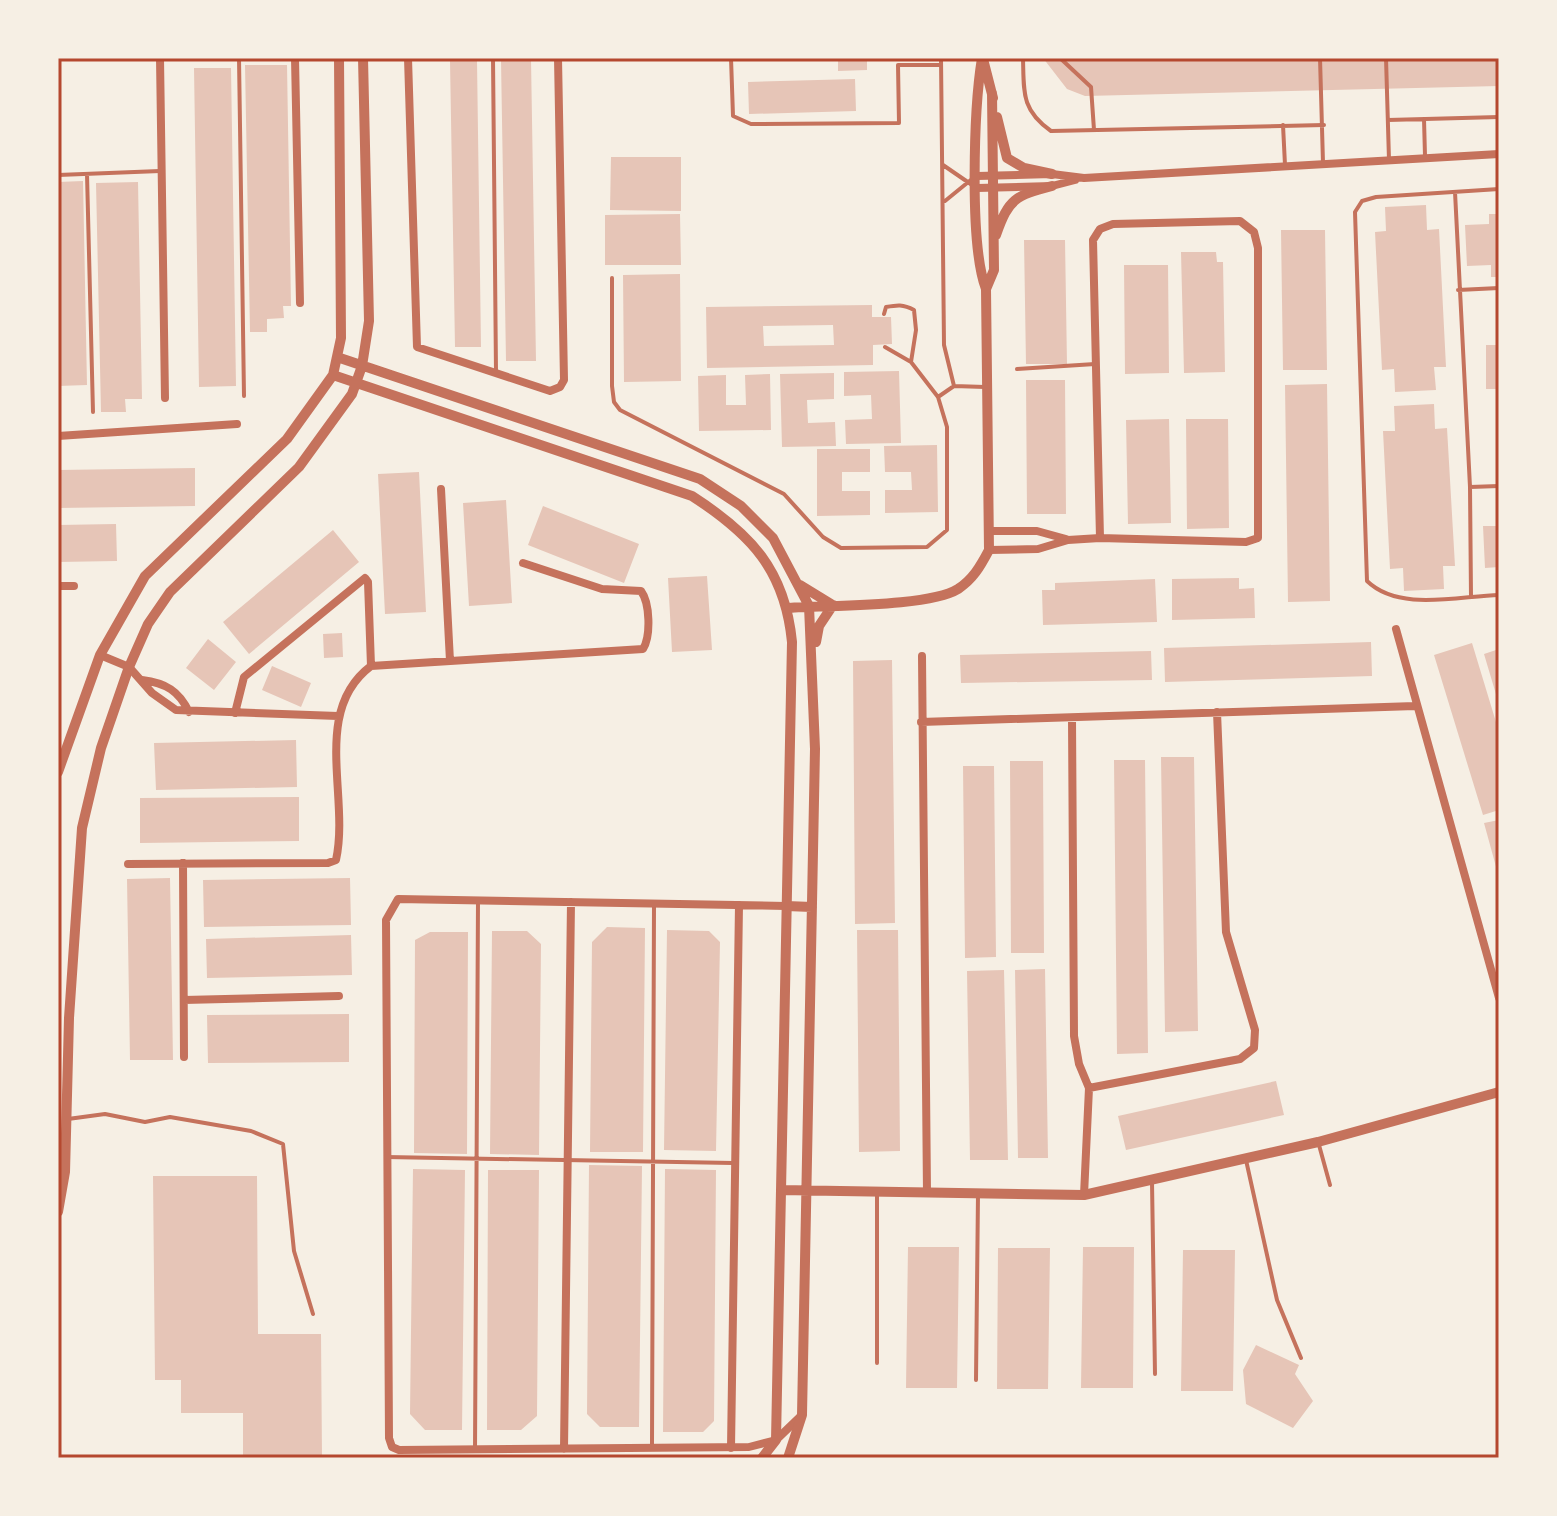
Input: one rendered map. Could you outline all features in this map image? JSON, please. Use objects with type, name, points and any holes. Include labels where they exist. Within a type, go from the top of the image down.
[{"type":"street","points":[[160,58],[165,398]]},
{"type":"street","points":[[295,58],[300,303]]},
{"type":"street","points":[[58,772],[100,655],[145,576],[287,439],[333,375],[341,338],[342,287],[339,58]]},
{"type":"street","points":[[58,1212],[68,1119],[63,1074],[82,828],[97,761],[129,667],[148,624],[170,592],[299,467],[352,394],[367,367],[369,321],[363,58]]},
{"type":"street","points":[[408,58],[414,338],[417,347],[550,391],[560,387],[564,380],[558,58]]},
{"type":"street","points":[[982,58],[1007,158],[1052,180]]},
{"type":"street","points":[[789,608],[929,598],[954,591],[975,576],[989,550],[986,289],[978,269],[973,182],[976,93],[982,58]]},
{"type":"street","points":[[986,289],[994,270],[992,93]]},
{"type":"street","points":[[973,182],[993,188],[1052,180],[1499,154]]},
{"type":"street","points":[[973,182],[993,175],[1052,180]]},
{"type":"street","points":[[993,244],[1006,208],[1020,195],[1052,180]]},
{"type":"street","points":[[989,550],[1038,549],[1068,540],[1100,538],[1246,542],[1258,538],[1258,262],[1254,232],[1240,221],[1113,224],[1100,229],[1093,240],[1100,538]]},
{"type":"street","points":[[337,357],[700,479],[741,506],[773,538],[809,606],[813,652],[812,907],[802,1415],[788,1458]]},
{"type":"street","points":[[333,375],[692,496],[729,520],[759,549],[789,608],[792,642],[776,1440]]},
{"type":"street","points":[[352,394],[372,387]]},
{"type":"street","points":[[58,436],[237,424]]},
{"type":"street","points":[[441,489],[450,661]]},
{"type":"street","points":[[988,531],[1037,531],[1068,540]]},
{"type":"street","points":[[128,864],[328,863],[336,860],[338,716],[352,681],[371,666],[643,649],[647,643],[647,608],[641,591],[602,589],[523,563]]},
{"type":"street","points":[[235,713],[244,677],[365,578],[368,582],[371,666]]},
{"type":"street","points":[[798,584],[833,605]]},
{"type":"street","points":[[58,586],[74,586]]},
{"type":"street","points":[[813,652],[819,626],[833,605]]},
{"type":"street","points":[[1396,629],[1415,706],[1450,817],[1499,998]]},
{"type":"street","points":[[100,655],[129,667],[164,703],[189,712],[338,716]]},
{"type":"street","points":[[922,656],[927,1193]]},
{"type":"street","points":[[142,680],[159,682],[173,690],[189,712]]},
{"type":"street","points":[[921,722],[1415,706]]},
{"type":"street","points":[[1089,1088],[1240,1059],[1254,1048],[1255,1030],[1226,932],[1217,712]]},
{"type":"street","points":[[1072,719],[1074,1036],[1079,1064],[1089,1088],[1084,1195]]},
{"type":"street","points":[[183,863],[184,1057]]},
{"type":"street","points":[[776,1440],[731,1448],[475,1450],[392,1447],[389,1438],[386,920],[398,899],[812,907]]},
{"type":"street","points":[[564,1449],[571,902]]},
{"type":"street","points":[[731,1448],[739,905]]},
{"type":"street","points":[[184,1000],[339,996]]},
{"type":"street","points":[[781,1190],[1084,1195],[1246,1160],[1499,1092]]},
{"type":"street","points":[[807,1161],[810,1175],[832,1191]]},
{"type":"street","points":[[805,1232],[808,1210],[832,1191]]},
{"type":"street","points":[[762,1458],[802,1415]]},
{"type":"lane","points":[[239,58],[244,396]]},
{"type":"lane","points":[[493,58],[496,374]]},
{"type":"lane","points":[[731,58],[733,116],[751,124],[899,123],[898,58]]},
{"type":"lane","points":[[1023,58],[1024,95],[1032,118],[1051,131],[1324,125]]},
{"type":"lane","points":[[1060,58],[1091,87],[1094,130]]},
{"type":"lane","points":[[1320,58],[1323,163]]},
{"type":"lane","points":[[1386,58],[1389,160]]},
{"type":"lane","points":[[898,65],[941,61],[944,345],[954,386]]},
{"type":"lane","points":[[1388,120],[1499,117]]},
{"type":"lane","points":[[1424,119],[1425,158]]},
{"type":"lane","points":[[1283,125],[1285,165]]},
{"type":"lane","points":[[943,165],[973,182],[943,203]]},
{"type":"lane","points":[[58,175],[161,171]]},
{"type":"lane","points":[[87,174],[93,412]]},
{"type":"lane","points":[[1499,189],[1376,197],[1362,201],[1355,212],[1367,581],[1379,592],[1395,599],[1499,595]]},
{"type":"lane","points":[[1455,192],[1470,487],[1471,596]]},
{"type":"lane","points":[[612,278],[612,386],[614,402],[620,410],[784,494],[823,537],[841,548],[927,547],[947,530],[947,427],[938,397],[911,362],[885,347]]},
{"type":"lane","points":[[1458,290],[1499,288]]},
{"type":"lane","points":[[884,314],[886,307],[898,304],[914,310],[916,330],[911,362]]},
{"type":"lane","points":[[1017,369],[1095,364]]},
{"type":"lane","points":[[938,397],[954,386],[987,387]]},
{"type":"lane","points":[[1470,487],[1499,486]]},
{"type":"lane","points":[[475,1450],[478,901]]},
{"type":"lane","points":[[652,1448],[654,904]]},
{"type":"lane","points":[[68,1119],[105,1114],[145,1122],[170,1117],[251,1131],[283,1144],[294,1251],[313,1314]]},
{"type":"lane","points":[[1318,1142],[1330,1185]]},
{"type":"lane","points":[[386,1157],[735,1163]]},
{"type":"lane","points":[[1246,1160],[1277,1300],[1301,1358]]},
{"type":"lane","points":[[1152,1182],[1155,1374]]},
{"type":"lane","points":[[877,1193],[877,1363]]},
{"type":"lane","points":[[976,1380],[978,1194]]},
{"type":"building","points":[[838,58],[867,58],[867,70],[838,71]]},
{"type":"building","points":[[1043,58],[1499,58],[1499,86],[1085,96],[1067,89]]},
{"type":"building","points":[[531,59],[536,361],[506,361],[501,60]]},
{"type":"building","points":[[450,61],[477,61],[481,347],[455,347]]},
{"type":"building","points":[[245,65],[287,65],[291,306],[283,306],[284,318],[267,319],[267,332],[250,332]]},
{"type":"building","points":[[194,68],[231,68],[236,386],[199,387]]},
{"type":"building","points":[[855,79],[856,111],[749,114],[748,82]]},
{"type":"building","points":[[611,157],[681,157],[681,211],[610,210]]},
{"type":"building","points":[[83,181],[87,385],[58,386],[58,182]]},
{"type":"building","points":[[138,182],[142,399],[125,399],[126,412],[101,412],[96,183]]},
{"type":"building","points":[[1426,205],[1427,230],[1439,229],[1446,367],[1434,367],[1436,390],[1395,392],[1394,369],[1382,370],[1375,232],[1386,231],[1385,207]]},
{"type":"building","points":[[680,214],[681,265],[605,265],[605,215]]},
{"type":"building","points":[[1489,214],[1499,214],[1499,277],[1491,277],[1491,265],[1467,266],[1465,225],[1489,224]]},
{"type":"building","points":[[1281,230],[1325,230],[1327,370],[1283,370]]},
{"type":"building","points":[[1024,240],[1065,240],[1067,364],[1026,364]]},
{"type":"building","points":[[1181,252],[1216,252],[1217,262],[1223,262],[1225,372],[1184,373]]},
{"type":"building","points":[[1124,265],[1168,265],[1169,373],[1125,374]]},
{"type":"building","points":[[680,274],[681,381],[624,382],[623,275]]},
{"type":"building","points":[[872,305],[872,317],[891,317],[892,344],[873,345],[873,365],[707,368],[706,307]],"holes":[[[833,325],[834,345],[764,346],[763,326]]]},
{"type":"building","points":[[1486,345],[1499,345],[1499,389],[1486,389]]},
{"type":"building","points":[[899,371],[901,443],[846,444],[845,420],[872,419],[871,395],[844,396],[844,372]]},
{"type":"building","points":[[834,373],[834,399],[807,400],[808,423],[835,422],[836,446],[782,447],[780,374]]},
{"type":"building","points":[[770,374],[771,430],[699,431],[698,376],[726,375],[726,405],[746,405],[745,375]]},
{"type":"building","points":[[1026,380],[1065,380],[1066,514],[1027,514]]},
{"type":"building","points":[[1327,384],[1330,601],[1288,602],[1285,385]]},
{"type":"building","points":[[1434,404],[1435,429],[1447,428],[1455,566],[1443,566],[1444,589],[1404,591],[1403,568],[1390,569],[1383,431],[1395,431],[1394,406]]},
{"type":"building","points":[[1169,419],[1171,523],[1128,524],[1126,420]]},
{"type":"building","points":[[1186,419],[1228,419],[1229,528],[1187,529]]},
{"type":"building","points":[[937,445],[938,512],[885,513],[885,490],[912,490],[911,472],[885,472],[884,446]]},
{"type":"building","points":[[817,449],[870,449],[870,472],[842,472],[842,491],[870,491],[870,515],[817,516]]},
{"type":"building","points":[[195,468],[195,506],[58,508],[58,470]]},
{"type":"building","points":[[419,472],[426,612],[385,614],[378,474]]},
{"type":"building","points":[[506,500],[512,603],[469,606],[463,503]]},
{"type":"building","points":[[543,506],[639,544],[624,583],[528,545]]},
{"type":"building","points":[[116,524],[117,561],[58,562],[58,525]]},
{"type":"building","points":[[1483,526],[1499,526],[1499,567],[1485,568]]},
{"type":"building","points":[[333,530],[359,562],[249,654],[223,622]]},
{"type":"building","points":[[707,576],[712,650],[672,652],[668,578]]},
{"type":"building","points":[[1239,578],[1239,589],[1254,588],[1255,618],[1172,620],[1172,579]]},
{"type":"building","points":[[1155,579],[1157,622],[1043,625],[1042,590],[1055,590],[1055,583]]},
{"type":"building","points":[[342,633],[343,657],[324,658],[323,634]]},
{"type":"building","points":[[208,639],[236,662],[214,690],[186,668]]},
{"type":"building","points":[[1371,642],[1372,676],[1165,682],[1164,648]]},
{"type":"building","points":[[1472,643],[1499,732],[1499,810],[1483,815],[1434,655]]},
{"type":"building","points":[[1499,649],[1499,701],[1498,701],[1484,654]]},
{"type":"building","points":[[1151,651],[1152,680],[961,683],[960,655]]},
{"type":"building","points":[[892,660],[895,923],[855,924],[853,661]]},
{"type":"building","points":[[272,666],[311,683],[301,707],[262,690]]},
{"type":"building","points":[[296,740],[297,787],[156,790],[154,743]]},
{"type":"building","points":[[1161,757],[1194,757],[1198,1031],[1165,1032]]},
{"type":"building","points":[[1114,760],[1145,760],[1148,1053],[1117,1054]]},
{"type":"building","points":[[1010,761],[1043,761],[1044,953],[1011,953]]},
{"type":"building","points":[[963,766],[994,766],[996,957],[965,958]]},
{"type":"building","points":[[299,797],[299,841],[140,843],[140,798]]},
{"type":"building","points":[[1499,820],[1499,874],[1498,874],[1484,823]]},
{"type":"building","points":[[170,878],[173,1060],[130,1060],[127,879]]},
{"type":"building","points":[[350,878],[351,925],[204,927],[203,880]]},
{"type":"building","points":[[607,927],[645,928],[643,1152],[590,1152],[592,942]]},
{"type":"building","points":[[667,930],[709,931],[720,942],[716,1151],[664,1150]]},
{"type":"building","points":[[857,930],[898,930],[900,1151],[859,1152]]},
{"type":"building","points":[[492,931],[527,931],[541,944],[539,1155],[490,1154]]},
{"type":"building","points":[[430,932],[468,932],[467,1154],[414,1153],[415,940]]},
{"type":"building","points":[[351,935],[352,975],[207,978],[206,939]]},
{"type":"building","points":[[1045,969],[1048,1158],[1018,1158],[1015,970]]},
{"type":"building","points":[[1004,970],[1008,1160],[970,1160],[967,971]]},
{"type":"building","points":[[349,1014],[349,1062],[208,1063],[207,1015]]},
{"type":"building","points":[[1276,1081],[1284,1115],[1126,1150],[1118,1116]]},
{"type":"building","points":[[589,1165],[642,1166],[639,1427],[600,1427],[587,1414]]},
{"type":"building","points":[[413,1169],[465,1170],[462,1430],[425,1430],[410,1414]]},
{"type":"building","points":[[665,1169],[716,1170],[714,1421],[703,1432],[663,1432]]},
{"type":"building","points":[[488,1170],[539,1170],[537,1416],[521,1430],[487,1430]]},
{"type":"building","points":[[153,1176],[257,1176],[258,1334],[321,1334],[322,1458],[243,1458],[243,1413],[181,1413],[181,1380],[155,1380]]},
{"type":"building","points":[[908,1247],[959,1247],[957,1388],[906,1388]]},
{"type":"building","points":[[1083,1247],[1134,1247],[1133,1388],[1081,1388]]},
{"type":"building","points":[[998,1248],[1050,1248],[1048,1389],[997,1389]]},
{"type":"building","points":[[1183,1250],[1235,1250],[1233,1391],[1181,1391]]},
{"type":"building","points":[[1256,1345],[1299,1365],[1295,1374],[1313,1401],[1293,1428],[1246,1404],[1243,1370]]}]
